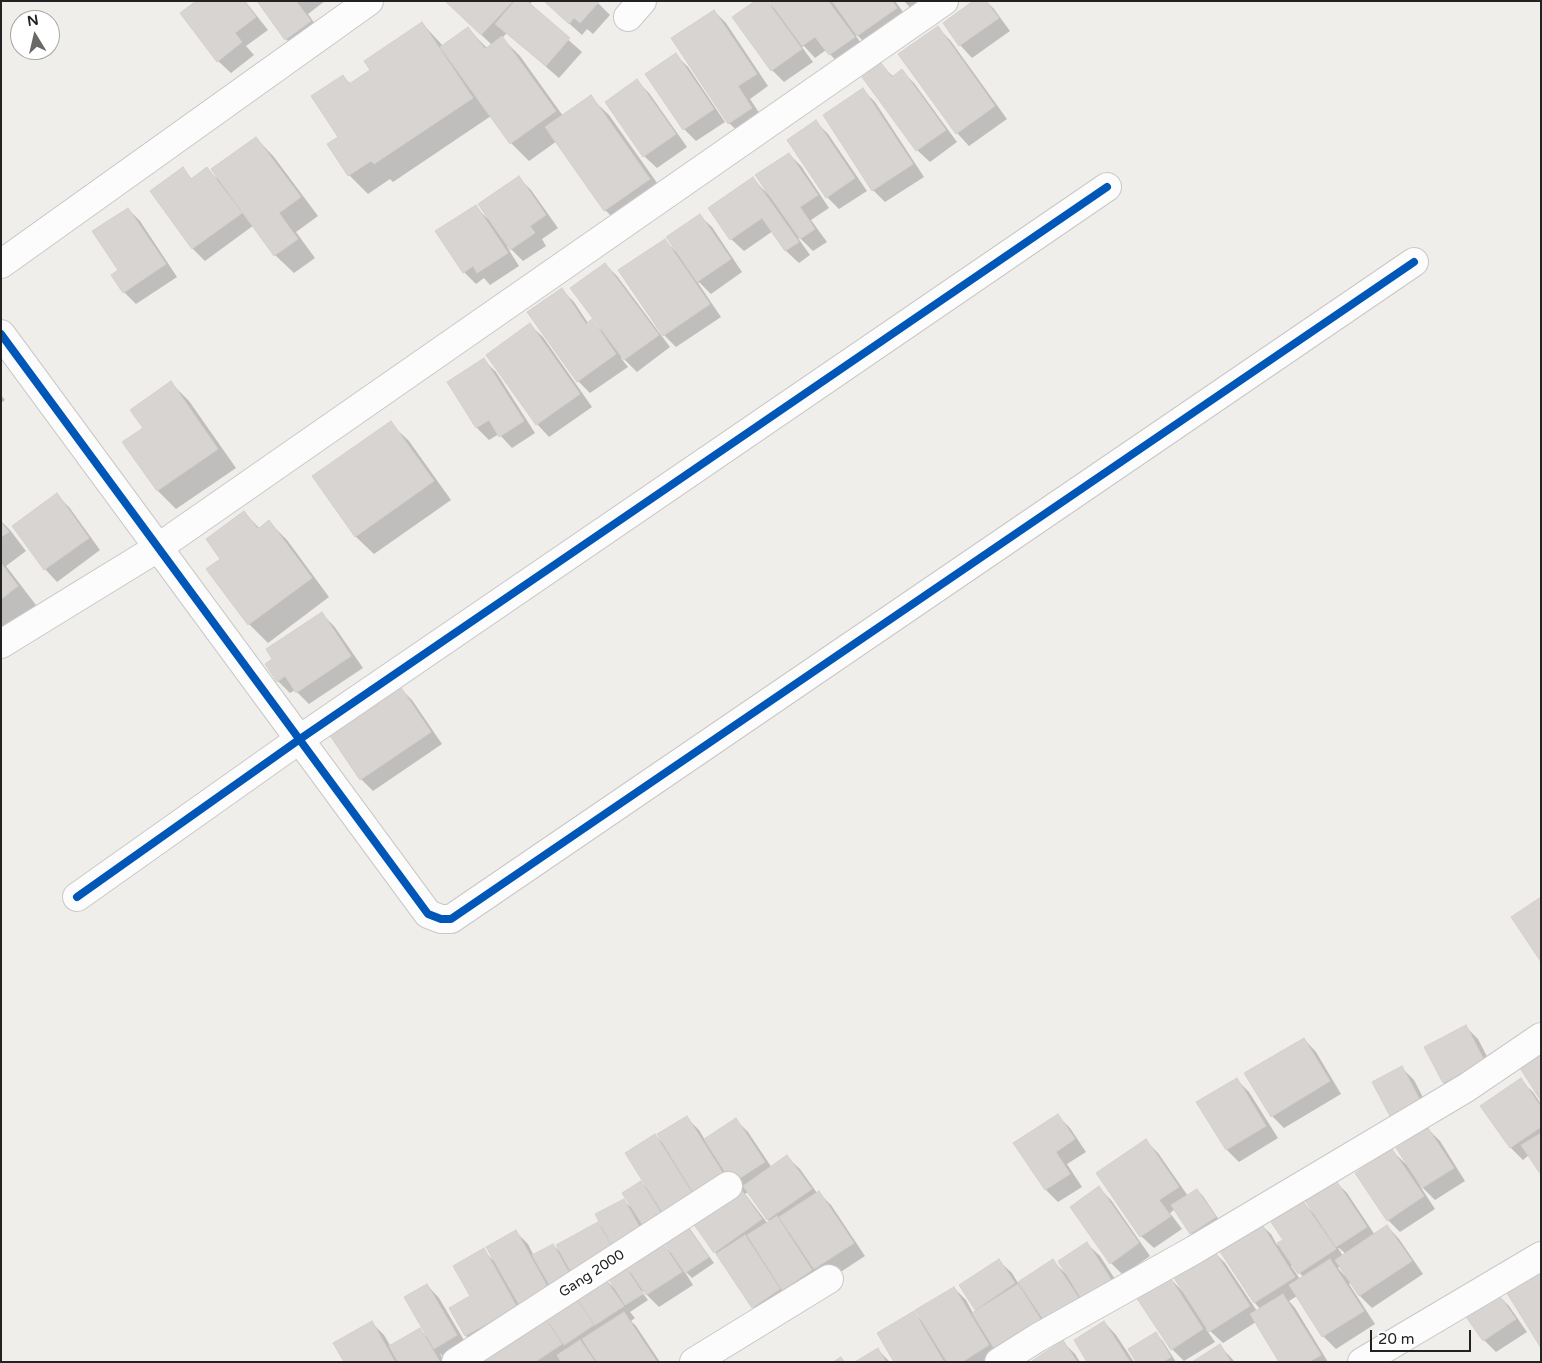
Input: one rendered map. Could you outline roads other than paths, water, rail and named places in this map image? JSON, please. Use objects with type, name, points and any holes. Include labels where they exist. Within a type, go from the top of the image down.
[{"type":"street","points":[[1,264],[369,1]]},
{"type":"street","points":[[1,644],[159,547],[944,1]]},
{"type":"street","points":[[77,896],[300,739],[1107,187]]},
{"type":"street","points":[[1,334],[428,914],[441,920],[451,919],[470,908],[1414,262]]},
{"type":"street","points":[[999,1362],[1037,1338],[1194,1250],[1466,1088],[1541,1037]]},
{"type":"street","name":"Gang 2000","points":[[456,1362],[728,1186]]},
{"type":"street","points":[[1362,1362],[1541,1256]]},
{"type":"street","points":[[694,1362],[829,1279]]}]
